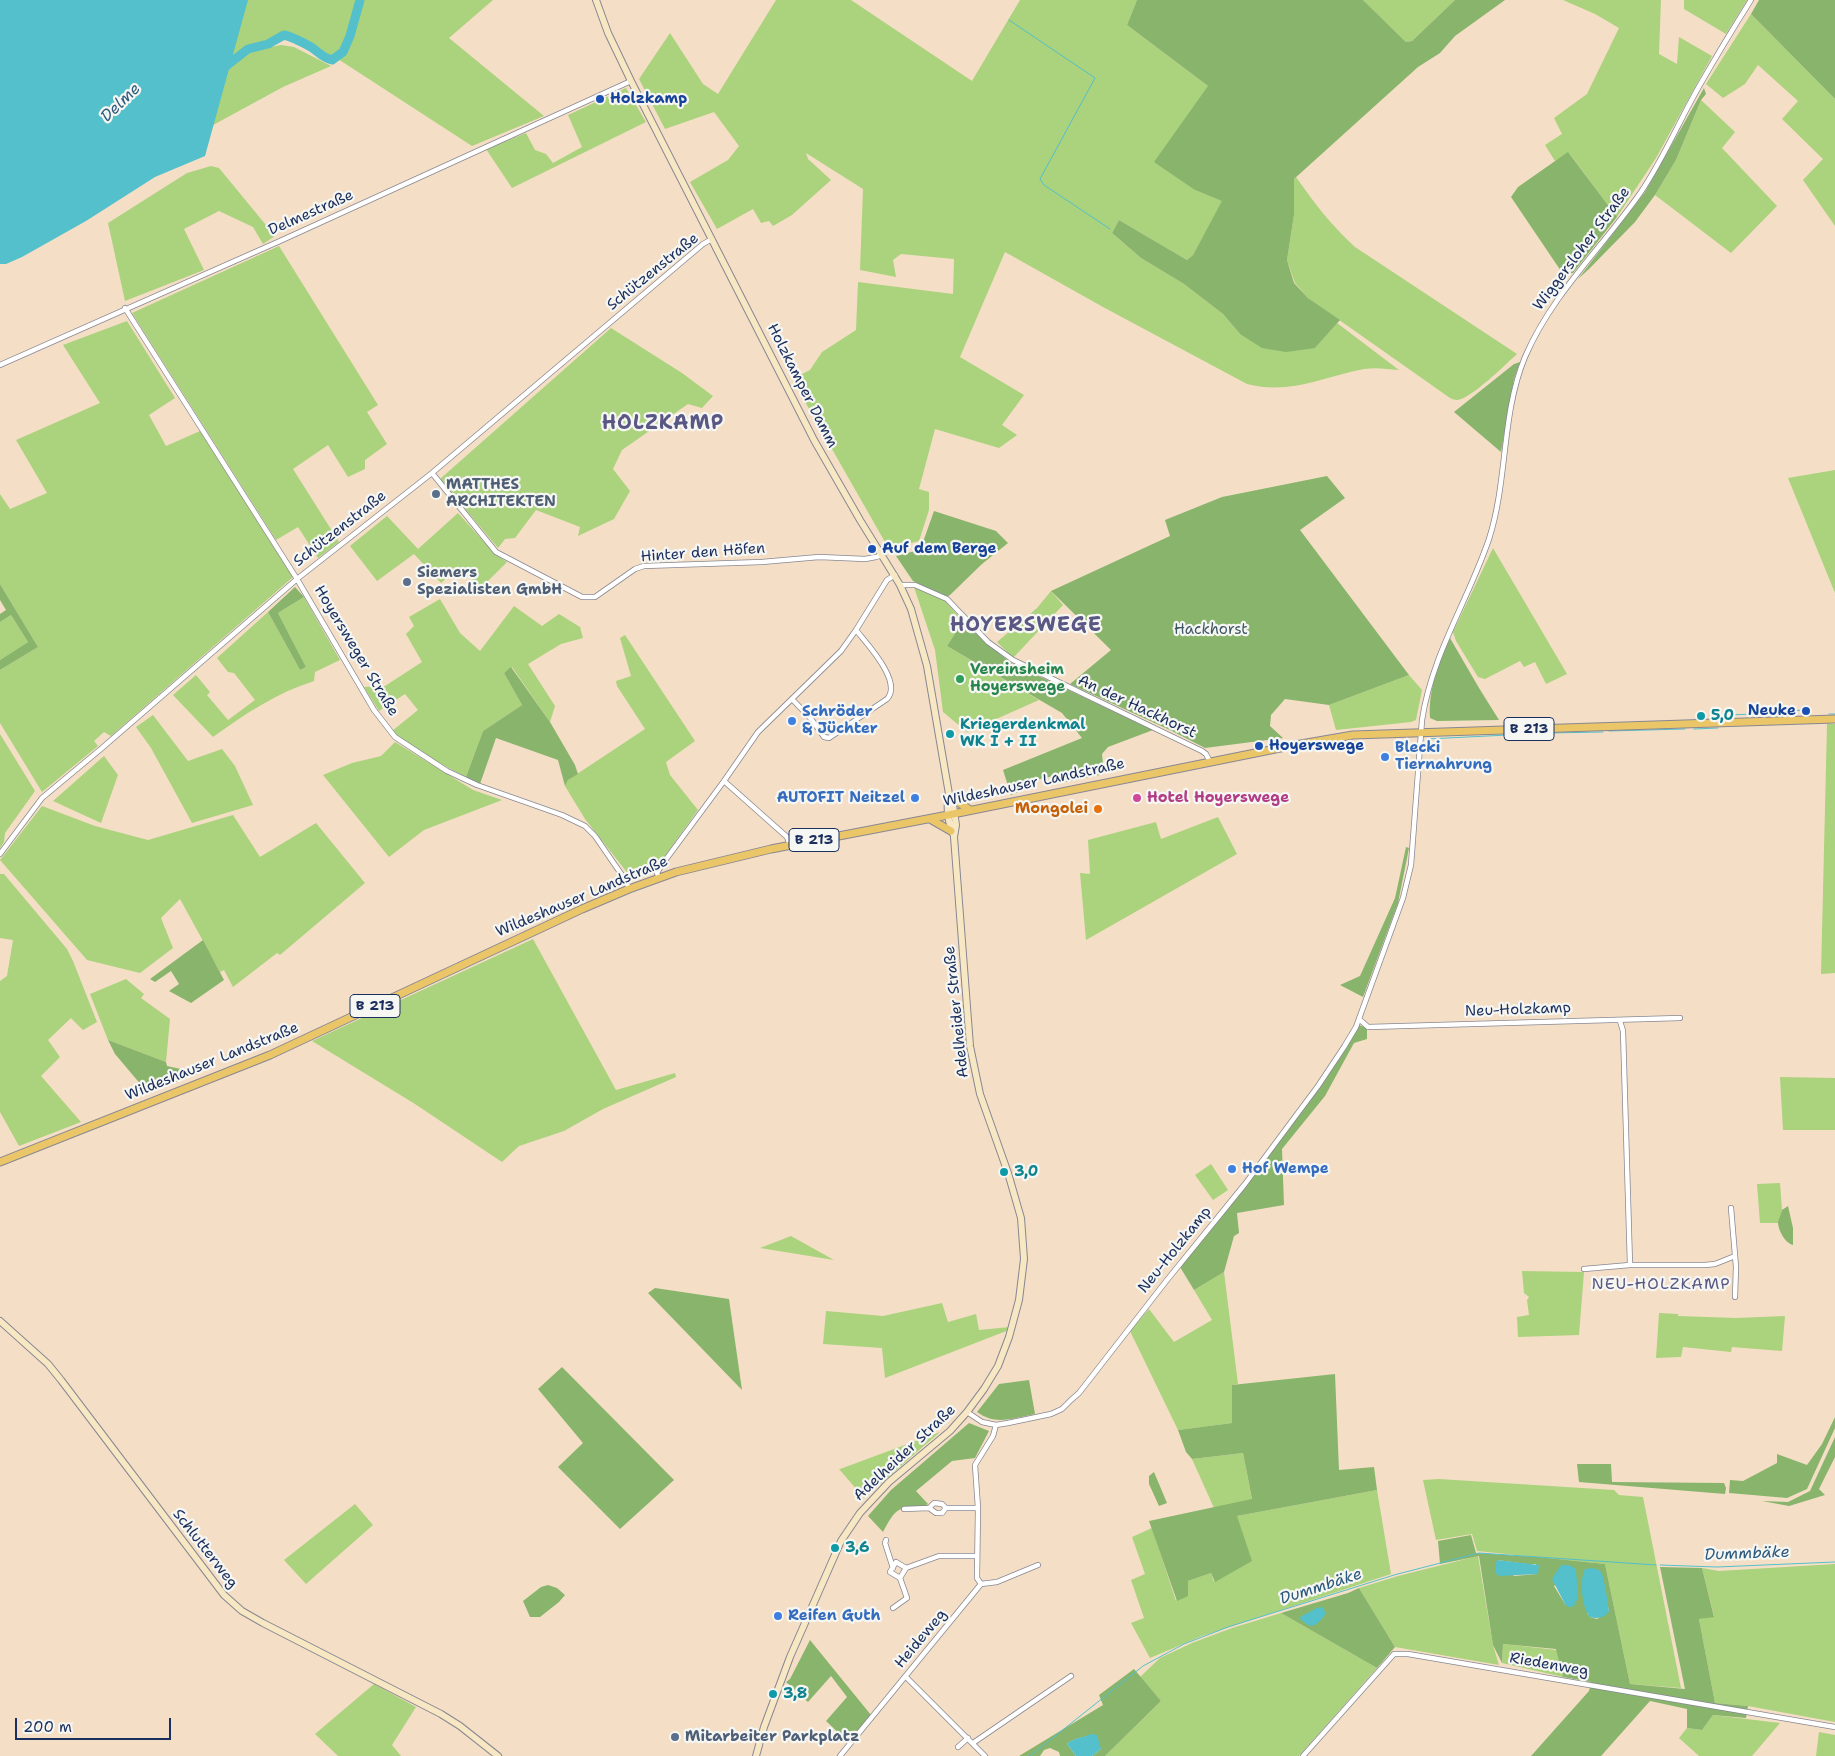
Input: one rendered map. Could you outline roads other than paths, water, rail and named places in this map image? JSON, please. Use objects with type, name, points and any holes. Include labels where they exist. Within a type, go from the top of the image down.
[{"type":"main road","name":"Wildeshauser Landstraße","points":[[0,1162],[270,1055],[504,945],[629,889],[676,872],[746,854],[1296,744],[1353,735],[1835,719]]},
{"type":"main road","points":[[950,796],[970,810]]},
{"type":"main road","points":[[930,818],[953,834]]},
{"type":"street","name":"Holzkamper Damm","points":[[596,0],[608,33],[630,81],[814,440],[860,520],[895,575],[911,609],[927,666],[950,796],[951,814]]},
{"type":"street","name":"Wiggersloher Straße","points":[[1422,732],[1425,696],[1433,671],[1489,538],[1499,498],[1512,407],[1525,359],[1543,322],[1567,286],[1642,191],[1660,161],[1700,83],[1751,0]]},
{"type":"street","name":"Delmestraße","points":[[0,365],[125,308],[280,241],[630,81]]},
{"type":"street","name":"Schützenstraße","points":[[0,854],[42,798],[298,579],[432,473],[703,244],[712,239]]},
{"type":"street","name":"Hoyersweger Straße","points":[[125,308],[298,579],[374,710],[395,737],[447,771],[470,782],[576,820],[595,836],[626,881],[629,889]]},
{"type":"street","name":"Hinter den Höfen","points":[[432,473],[496,552],[582,598],[595,597],[635,569],[644,566],[762,562],[819,557],[865,559],[876,558],[882,555]]},
{"type":"street","points":[[659,878],[657,873],[661,866],[758,732],[841,651],[887,580],[895,575]]},
{"type":"street","name":"An der Hackhorst","points":[[900,585],[915,585],[947,599],[988,642],[1012,660],[1206,754],[1210,762]]},
{"type":"street","points":[[792,699],[812,720],[824,737],[829,738],[890,696],[892,688],[880,659],[856,630]]},
{"type":"street","name":"Neu-Holzkamp","points":[[967,1412],[982,1422],[996,1424],[1051,1414],[1062,1409],[1079,1392],[1278,1139],[1344,1047],[1356,1027],[1382,952],[1397,917],[1411,865],[1422,732]]},
{"type":"street","points":[[724,781],[787,837],[790,845]]},
{"type":"street","name":"Adelheider Straße","points":[[756,1756],[764,1727],[790,1657],[841,1540],[860,1513],[889,1482],[950,1431],[984,1390],[998,1366],[1020,1300],[1024,1259],[1021,1218],[1008,1173],[980,1094],[970,1046],[951,814]]},
{"type":"street","name":"Neu-Holzkamp","points":[[1359,1019],[1368,1026],[1680,1018]]},
{"type":"street","points":[[1620,1021],[1623,1031],[1630,1265]]},
{"type":"street","points":[[1731,1208],[1735,1256],[1735,1297]]},
{"type":"street","points":[[1584,1269],[1630,1265],[1705,1265],[1715,1264],[1735,1256]]},
{"type":"street","name":"Schlutterweg","points":[[0,1321],[48,1364],[234,1605],[263,1623],[441,1714],[460,1726],[498,1756]]},
{"type":"street","points":[[996,1424],[993,1436],[975,1465],[978,1508],[977,1578],[981,1584],[997,1582],[1038,1565]]},
{"type":"street","points":[[904,1509],[929,1508],[934,1504],[942,1504],[946,1508],[978,1508]]},
{"type":"street","points":[[929,1508],[936,1513],[942,1513],[946,1508]]},
{"type":"street","points":[[886,1540],[885,1543],[893,1568]]},
{"type":"street","points":[[900,1578],[906,1568],[939,1556],[977,1556]]},
{"type":"street","points":[[893,1608],[907,1598],[900,1578],[890,1572],[896,1562],[906,1568]]},
{"type":"street","name":"Heideweg","points":[[840,1756],[981,1584]]},
{"type":"street","name":"Riedenweg","points":[[1303,1756],[1394,1654],[1408,1654],[1835,1727]]},
{"type":"street","points":[[973,1743],[1071,1676]]},
{"type":"street","points":[[906,1677],[986,1756]]},
{"type":"street","points":[[958,1748],[968,1738]]},
{"type":"water","name":"Delme","points":[[0,0],[248,0],[205,156],[155,177],[86,221],[6,264],[0,264]]},
{"type":"water","points":[[1497,1560],[1539,1565],[1538,1574],[1499,1576],[1496,1573]]},
{"type":"water","points":[[1562,1565],[1569,1565],[1576,1569],[1578,1595],[1572,1607],[1568,1607],[1565,1604],[1552,1579]]},
{"type":"water","points":[[1592,1568],[1598,1570],[1603,1577],[1609,1611],[1603,1617],[1598,1618],[1590,1617],[1587,1613],[1582,1594],[1583,1574],[1585,1569]]},
{"type":"water","points":[[1322,1607],[1326,1613],[1318,1623],[1310,1626],[1301,1620],[1300,1617]]},
{"type":"water","points":[[1091,1734],[1097,1735],[1101,1749],[1092,1756],[1076,1756],[1067,1744],[1072,1740]]},
{"type":"waterway","points":[[221,70],[248,49],[268,44],[284,35],[311,47],[332,60],[343,52],[350,36],[360,0]]},
{"type":"waterway","points":[[1009,20],[1095,78],[1040,179],[1044,185],[1110,229]]},
{"type":"waterway","points":[[1766,713],[1803,710]]},
{"type":"waterway","points":[[1725,715],[1756,714]]},
{"type":"waterway","points":[[1829,714],[1835,714]]},
{"type":"waterway","points":[[1694,729],[1718,728]]},
{"type":"waterway","points":[[1609,731],[1685,729]]},
{"type":"waterway","points":[[1548,733],[1603,732]]},
{"type":"waterway","points":[[1513,735],[1543,734]]},
{"type":"waterway","points":[[1427,739],[1508,735]]},
{"type":"waterway","name":"Dummbäke","points":[[1030,1756],[1143,1666],[1184,1644],[1228,1627],[1394,1575],[1479,1553],[1656,1565]]},
{"type":"waterway","name":"Dummbäke","points":[[1660,1565],[1717,1567],[1835,1562]]},
{"type":"place","name":"Holzkamp","points":[[600,99]]},
{"type":"place","name":"MATTHES ARCHITEKTEN","points":[[436,494]]},
{"type":"place","name":"Auf dem Berge","points":[[872,549]]},
{"type":"place","name":"Siemers Spezialisten GmbH","points":[[407,582]]},
{"type":"place","name":"Vereinsheim Hoyerswege","points":[[960,679]]},
{"type":"place","name":"Neuke","points":[[1806,711]]},
{"type":"place","name":"5,0","points":[[1701,716]]},
{"type":"place","name":"Schröder & Jüchter","points":[[792,721]]},
{"type":"place","name":"Kriegerdenkmal WK I + II","points":[[950,734]]},
{"type":"place","name":"Hoyerswege","points":[[1259,746]]},
{"type":"place","name":"Blecki Tiernahrung","points":[[1385,757]]},
{"type":"place","name":"AUTOFIT Neitzel","points":[[915,798]]},
{"type":"place","name":"Hotel Hoyerswege","points":[[1137,798]]},
{"type":"place","name":"Mongolei","points":[[1098,809]]},
{"type":"place","name":"Hof Wempe","points":[[1232,1169]]},
{"type":"place","name":"3,0","points":[[1004,1172]]},
{"type":"place","name":"3,6","points":[[835,1548]]},
{"type":"place","name":"Reifen Guth","points":[[778,1616]]},
{"type":"place","name":"3,8","points":[[773,1694]]},
{"type":"place","name":"Mitarbeiter Parkplatz","points":[[675,1737]]},
{"type":"district","name":"HOLZKAMP","points":[[663,424]]},
{"type":"district","name":"HOYERSWEGE","points":[[1026,626]]},
{"type":"district","name":"NEU-HOLZKAMP","points":[[1661,1285]]},
{"type":"park label","name":"Hackhorst","points":[[1211,630]]}]
